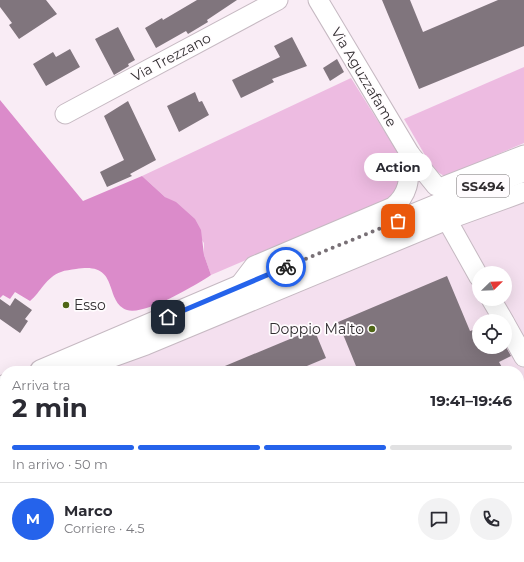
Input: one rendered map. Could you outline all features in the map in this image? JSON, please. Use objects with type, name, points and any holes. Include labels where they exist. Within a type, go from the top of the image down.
[{"type":"main road","name":"SS494","points":[[53,366],[238,287],[445,211],[524,170]]},
{"type":"street","name":"Via Trezzano","points":[[65,114],[278,0]]},
{"type":"street","name":"Via Aguzzafame","points":[[318,0],[410,154],[432,182],[442,188],[524,155]]},
{"type":"street","points":[[238,287],[254,266],[393,207],[400,202],[409,186],[410,154]]},
{"type":"street","points":[[88,366],[146,345],[445,211],[524,192]]},
{"type":"street","points":[[445,211],[473,266]]},
{"type":"street","points":[[512,336],[524,357]]},
{"type":"shaded area","points":[[524,67],[524,143],[444,176],[433,169],[404,119]]},
{"type":"shaded area","points":[[351,78],[400,156],[403,165],[400,189],[390,198],[211,275],[204,255],[204,243],[176,203],[165,197],[142,176]]},
{"type":"shaded area","points":[[0,100],[83,201],[142,176],[165,197],[176,202],[195,219],[201,230],[204,255],[211,275],[194,286],[170,298],[135,311],[127,310],[120,305],[115,299],[106,276],[100,271],[90,268],[66,270],[56,274],[51,277],[30,301],[15,292],[10,299],[3,295],[0,298]]},
{"type":"shaded area","points":[[524,198],[524,366],[101,366]]},
{"type":"building","points":[[0,0],[46,0],[57,14],[19,39],[9,25],[12,23],[0,7]]},
{"type":"building","points":[[197,0],[237,0],[207,20],[208,22],[188,34],[186,31],[156,48],[145,28],[162,18],[163,20]]},
{"type":"building","points":[[382,0],[410,0],[423,32],[498,0],[524,0],[524,46],[419,89]]},
{"type":"building","points":[[118,27],[135,60],[128,64],[129,66],[114,75],[95,39]]},
{"type":"building","points":[[292,37],[307,66],[272,79],[274,82],[241,98],[232,80],[280,57],[274,46]]},
{"type":"building","points":[[70,49],[80,67],[46,86],[33,64],[53,52],[56,57]]},
{"type":"building","points":[[337,59],[344,72],[330,81],[323,68]]},
{"type":"building","points":[[195,92],[199,102],[202,101],[209,115],[179,132],[167,106]]},
{"type":"building","points":[[128,101],[156,160],[130,174],[132,176],[107,187],[100,172],[124,160],[104,116]]},
{"type":"building","points":[[447,276],[470,331],[472,330],[472,354],[510,354],[511,356],[499,362],[501,366],[356,366],[338,322]]},
{"type":"building","points":[[15,298],[32,310],[25,319],[28,321],[20,333],[0,319],[0,299],[10,306]]},
{"type":"building","points":[[314,329],[326,358],[307,366],[225,366]]},
{"type":"way so far","points":[[286,267],[398,221]]},
{"type":"place","name":"Action","points":[[398,221]]},
{"type":"place","name":"Esso","points":[[66,305]]},
{"type":"place","name":"Doppio Malto","points":[[372,329]]},
{"type":"route","points":[[168,317],[286,267]]}]
